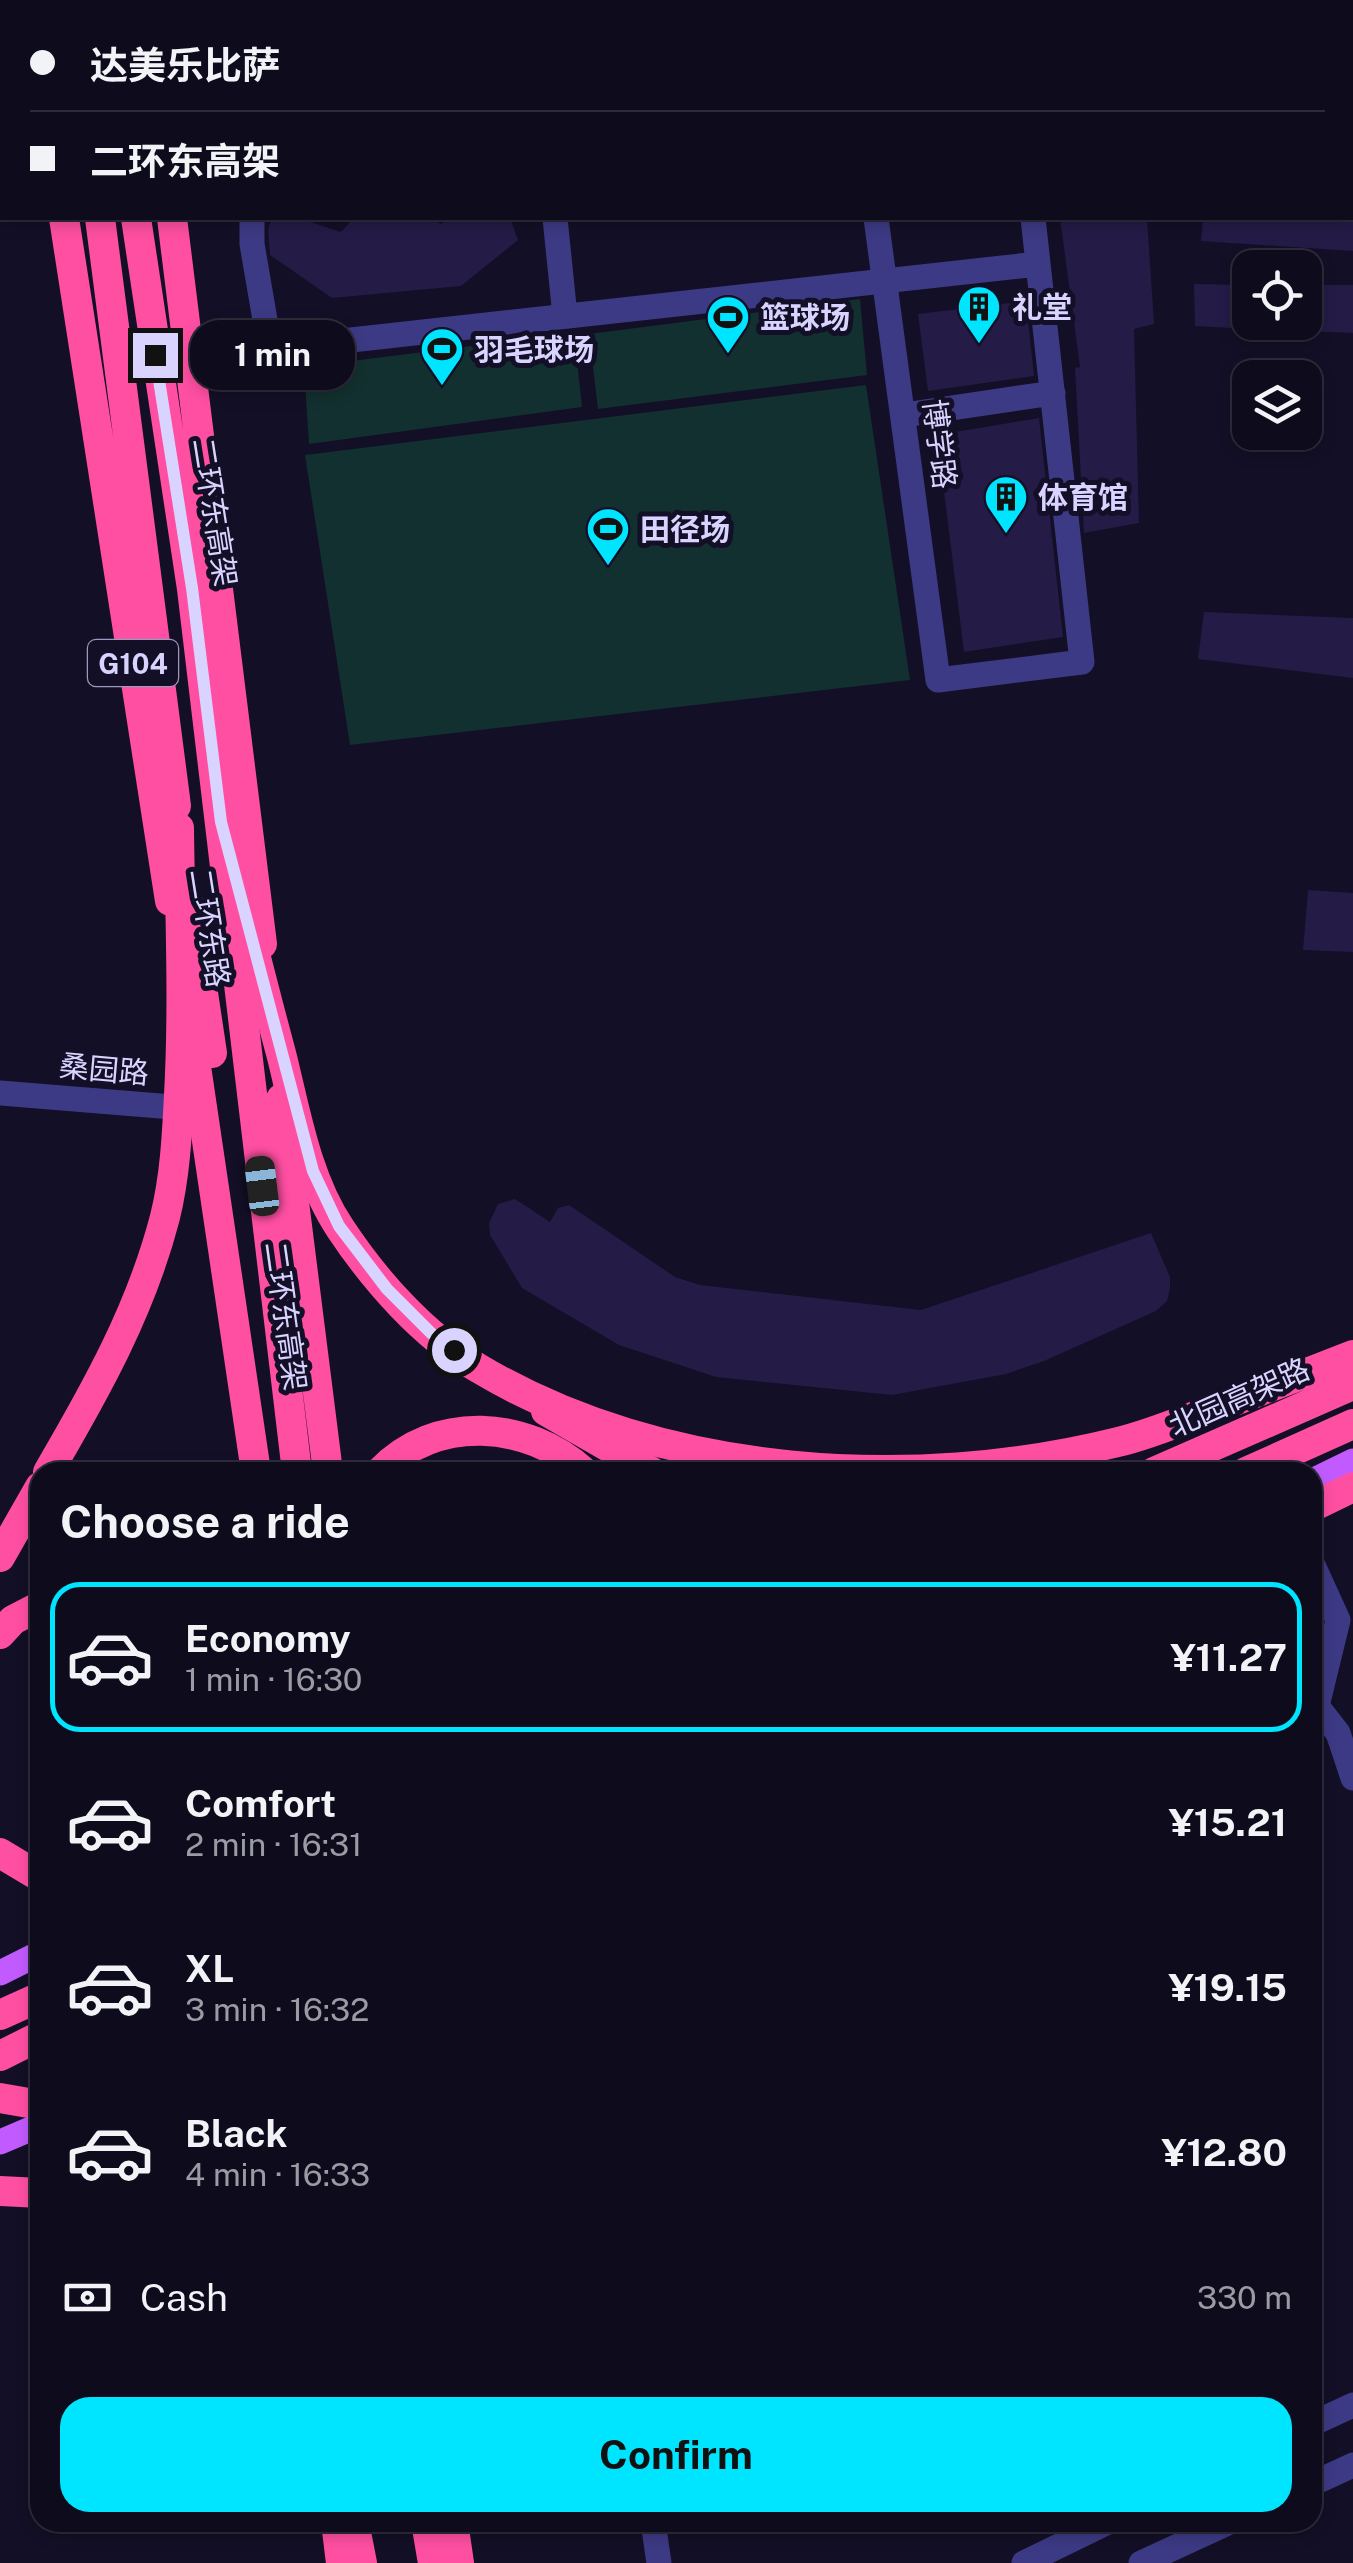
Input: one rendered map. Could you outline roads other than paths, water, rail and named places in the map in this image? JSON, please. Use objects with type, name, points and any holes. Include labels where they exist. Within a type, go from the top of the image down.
[{"type":"highway","name":"二环东路","points":[[64,220],[255,1462]]},
{"type":"highway","name":"二环东高架","points":[[100,220],[179,828],[258,1360],[269,1462]]},
{"type":"highway","name":"二环东高架","points":[[136,220],[192,588],[296,1462]]},
{"type":"highway","name":"二环东路","points":[[172,220],[327,1462]]},
{"type":"highway","points":[[221,822],[313,1171],[339,1226],[387,1289],[432,1334],[476,1367],[635,1462]]},
{"type":"highway","points":[[54,1462],[104,1377],[128,1326],[166,1213],[176,1142],[182,1042],[179,828]]},
{"type":"highway","points":[[994,1462],[1040,1458],[1121,1442],[1353,1356]]},
{"type":"highway","points":[[476,1367],[596,1422],[722,1456],[763,1462]]},
{"type":"highway","name":"北园高架路","points":[[1175,1462],[1353,1385]]},
{"type":"highway","points":[[1268,1462],[1353,1424]]},
{"type":"highway","points":[[393,1462],[418,1443],[450,1433],[491,1430],[528,1438],[559,1451],[572,1462]]},
{"type":"highway","points":[[1322,1502],[1353,1487]]},
{"type":"highway","points":[[0,1557],[30,1504]]},
{"type":"highway","points":[[0,1634],[13,1620],[30,1611]]},
{"type":"highway","points":[[0,1853],[30,1871]]},
{"type":"highway","points":[[0,2015],[30,2002]]},
{"type":"highway","points":[[0,2056],[30,2041]]},
{"type":"highway","points":[[0,2072],[30,2061]]},
{"type":"highway","points":[[0,2098],[30,2103]]},
{"type":"highway","points":[[0,2192],[30,2194]]},
{"type":"highway","points":[[337,2532],[341,2563]]},
{"type":"highway","points":[[356,2532],[362,2563]]},
{"type":"highway","points":[[376,2532],[380,2563]]},
{"type":"highway","points":[[428,2532],[433,2563]]},
{"type":"highway","points":[[450,2532],[451,2563]]},
{"type":"highway","points":[[452,2532],[459,2563]]},
{"type":"main road","points":[[1170,1462],[1353,1363]]},
{"type":"main road","points":[[1322,1477],[1353,1462]]},
{"type":"main road","points":[[0,1973],[30,1958]]},
{"type":"main road","points":[[0,2142],[30,2129]]},
{"type":"street","points":[[252,220],[252,244],[270,349],[1038,264]]},
{"type":"street","points":[[555,220],[565,316]]},
{"type":"street","name":"博学路","points":[[876,220],[938,680],[1082,662],[1053,392]]},
{"type":"street","points":[[904,415],[1053,392],[1033,220]]},
{"type":"street","name":"桑园路","points":[[0,1092],[202,1109]]},
{"type":"street","points":[[1322,1585],[1338,1620],[1322,1689]]},
{"type":"street","points":[[1322,1712],[1338,1734],[1353,1778]]},
{"type":"street","points":[[1322,2419],[1353,2405]]},
{"type":"street","points":[[1322,2479],[1353,2465]]},
{"type":"street","points":[[654,2532],[659,2563]]},
{"type":"street","points":[[1024,2563],[1088,2532]]},
{"type":"street","points":[[1141,2563],[1208,2532]]},
{"type":"place","name":"礼堂","points":[[979,345]]},
{"type":"place","name":"篮球场","points":[[728,355]]},
{"type":"place","name":"羽毛球场","points":[[442,387]]},
{"type":"place","name":"体育馆","points":[[1006,535]]},
{"type":"place","name":"田径场","points":[[608,567]]}]
